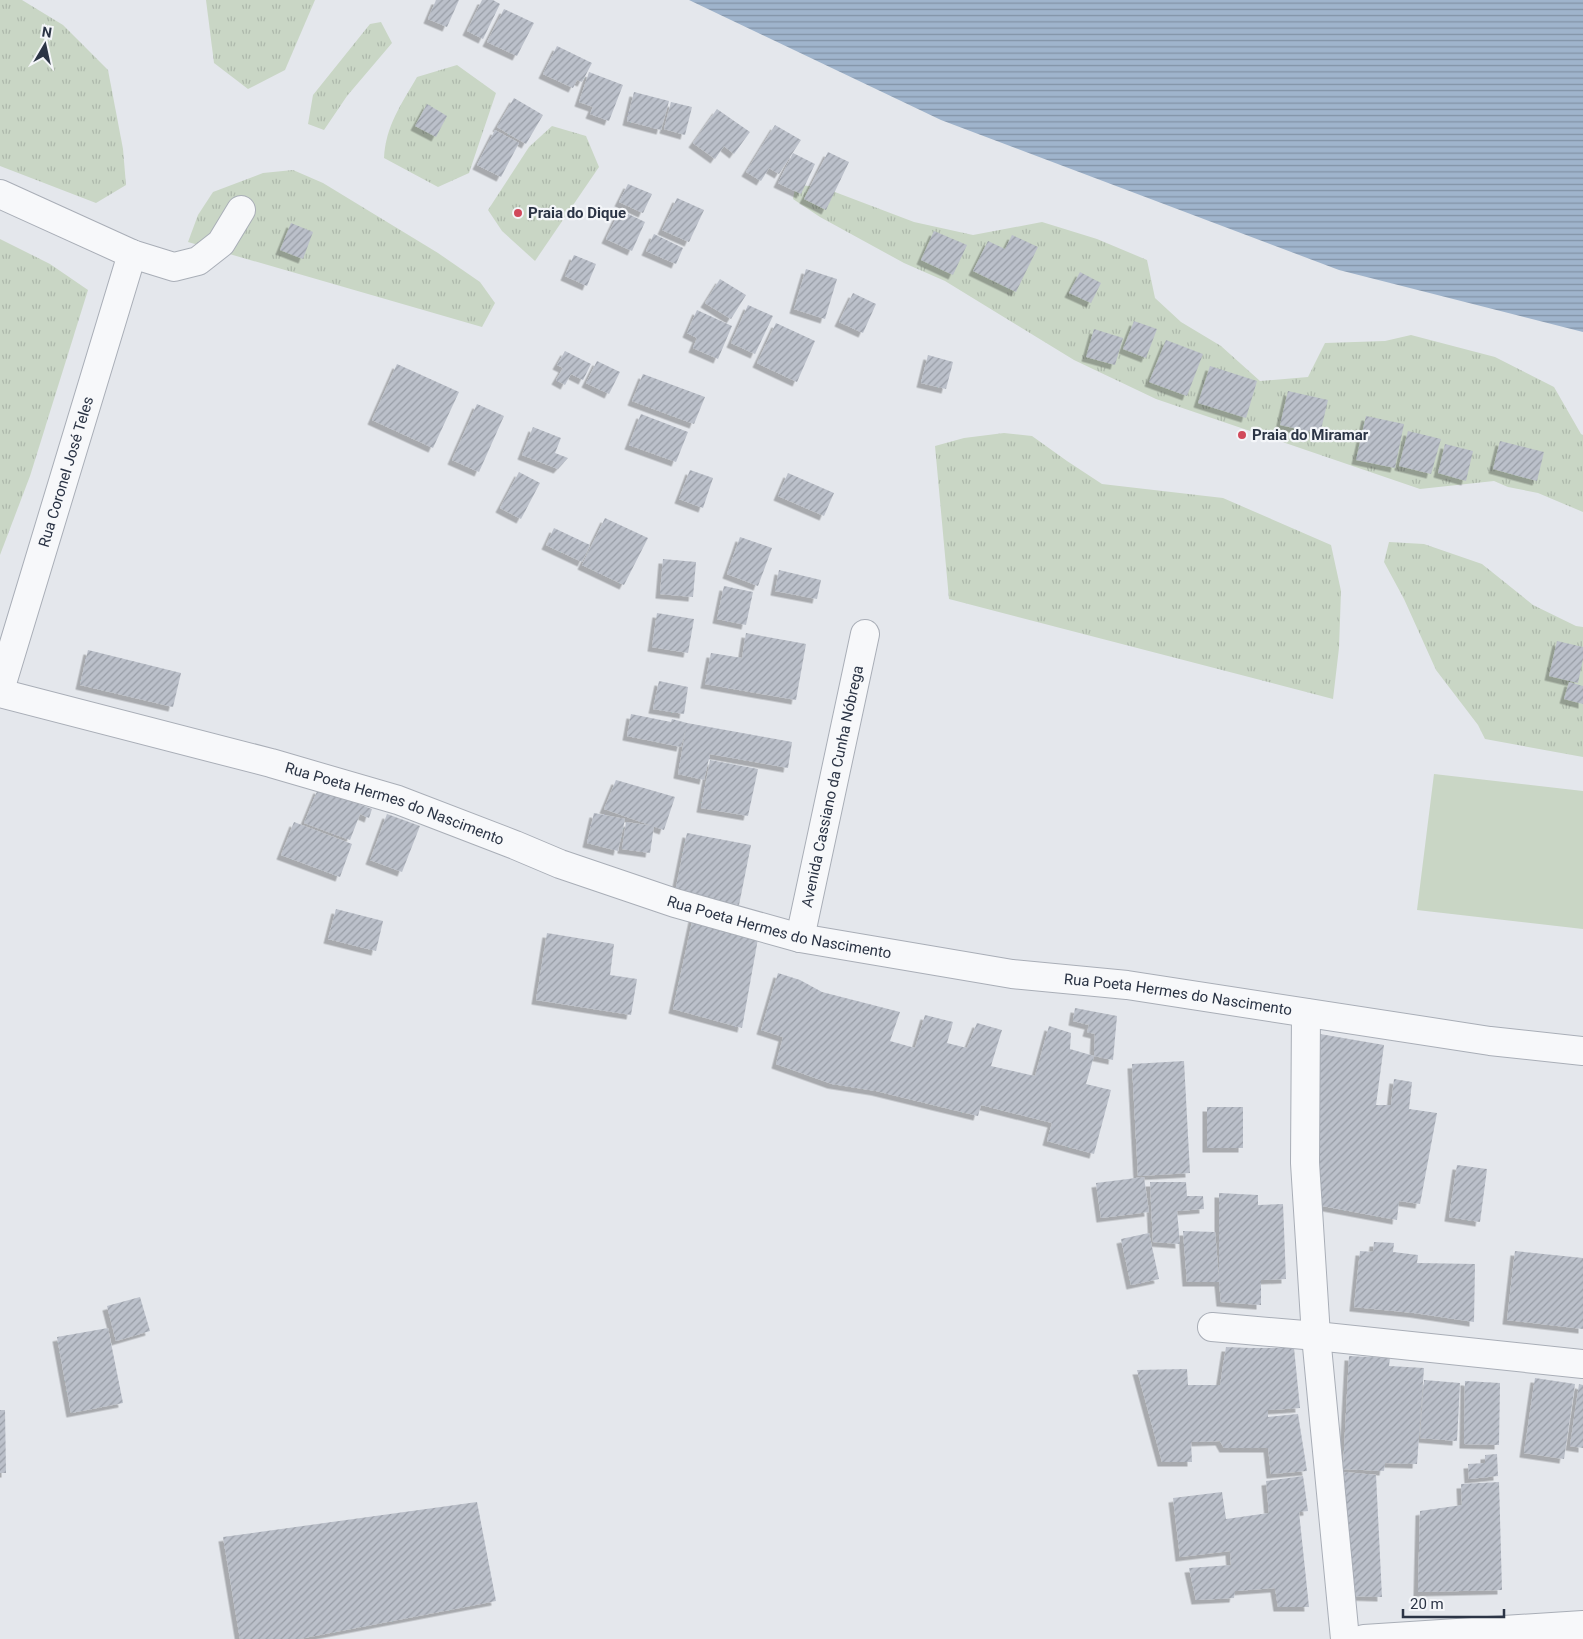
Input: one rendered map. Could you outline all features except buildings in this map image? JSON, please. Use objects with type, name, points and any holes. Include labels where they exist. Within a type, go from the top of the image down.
[{"type":"street","points":[[0,194],[132,254],[174,267],[198,261],[221,243],[241,210]]},
{"type":"street","name":"Rua Coronel José Teles","points":[[0,691],[132,254]]},
{"type":"street","name":"Avenida Cassiano da Cunha Nóbrega","points":[[800,938],[865,634]]},
{"type":"street","name":"Rua Poeta Hermes do Nascimento","points":[[0,691],[271,763],[398,800],[560,864],[675,903],[800,938],[1012,974],[1127,985],[1490,1041],[1583,1051]]},
{"type":"street","points":[[1306,1013],[1305,1163],[1316,1336],[1345,1639]]},
{"type":"street","points":[[1212,1327],[1583,1364]]},
{"type":"street","points":[[1364,1639],[1583,1625]]},
{"type":"green space","points":[[0,0],[22,0],[63,25],[108,70],[123,149],[126,185],[96,203],[0,166]]},
{"type":"green space","points":[[206,0],[315,0],[285,70],[248,89],[214,63]]},
{"type":"green space","points":[[381,22],[392,43],[347,96],[324,130],[308,124],[313,95],[370,24]]},
{"type":"green space","points":[[457,65],[496,93],[469,173],[438,187],[384,158],[385,146],[395,116],[417,77]]},
{"type":"green space","points":[[552,126],[586,136],[599,167],[535,261],[502,231],[488,210],[529,147]]},
{"type":"green space","points":[[293,170],[323,183],[438,253],[480,282],[495,303],[482,327],[188,242],[198,215],[213,192],[263,173]]},
{"type":"green space","points":[[796,184],[827,189],[914,222],[973,235],[1042,222],[1097,239],[1147,260],[1155,298],[1181,322],[1221,346],[1260,381],[1308,377],[1325,343],[1385,341],[1411,335],[1495,357],[1554,387],[1583,435],[1583,512],[1538,493],[1508,487],[1494,481],[1420,489],[1156,399],[1074,360],[945,281],[904,263],[820,217],[793,199]]},
{"type":"green space","points":[[0,239],[50,264],[88,290],[30,476],[0,555]]},
{"type":"green space","points":[[1004,433],[1032,436],[1102,484],[1223,498],[1331,545],[1341,591],[1339,648],[1333,699],[949,599],[935,446],[964,438]]},
{"type":"green space","points":[[1389,542],[1424,544],[1482,564],[1533,605],[1576,626],[1583,627],[1583,757],[1485,739],[1478,725],[1436,670],[1404,599],[1384,562]]},
{"type":"green space","points":[[1434,774],[1583,791],[1583,929],[1417,910]]},
{"type":"water","points":[[689,0],[1583,0],[1583,332],[1339,270],[941,120]]},
{"type":"place","name":"Praia do Dique","points":[[518,213]]},
{"type":"place","name":"Praia do Miramar","points":[[1242,435]]}]
